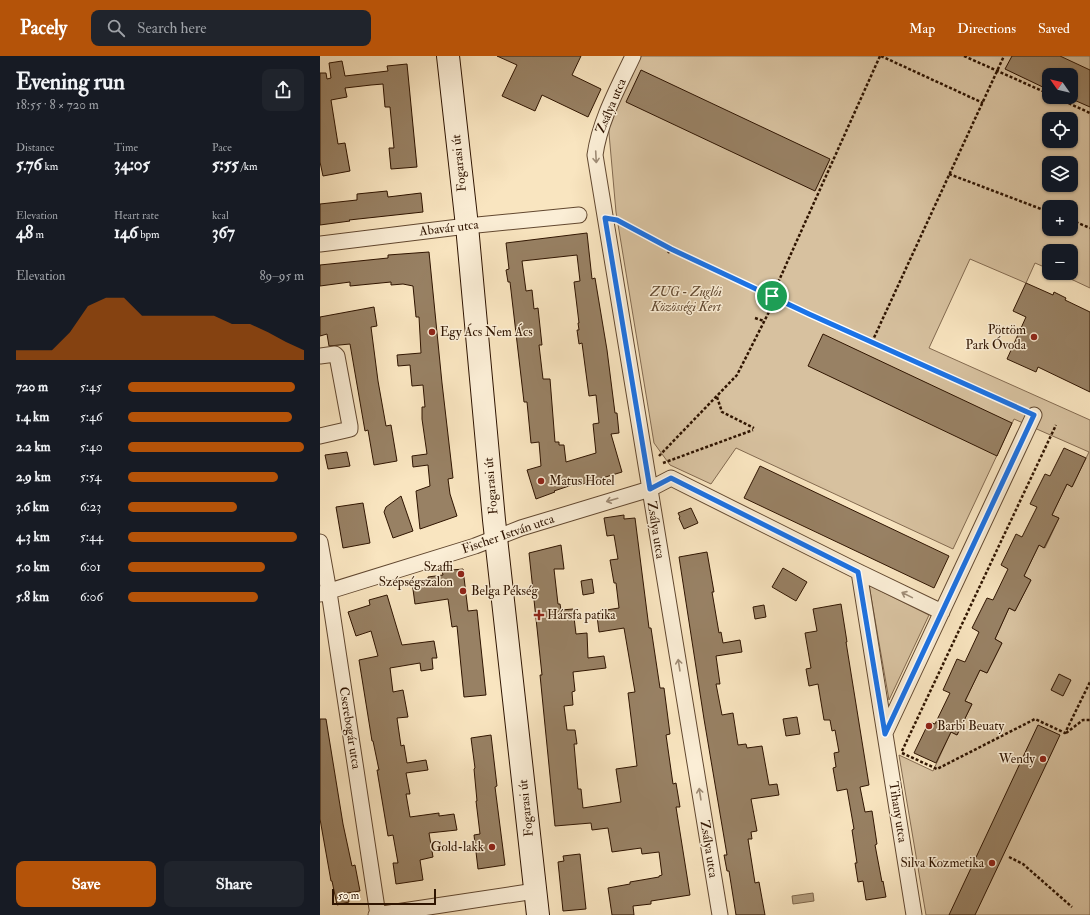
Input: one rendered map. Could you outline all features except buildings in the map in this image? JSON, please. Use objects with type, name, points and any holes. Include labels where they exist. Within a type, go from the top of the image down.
[{"type":"main road","name":"Fogarasi út","points":[[448,56],[467,226],[497,538],[538,915]]},
{"type":"street","name":"Zsálya utca","points":[[633,56],[604,120],[597,140],[595,155],[720,915]]},
{"type":"street","name":"Abavár utca","points":[[320,244],[467,226],[579,215]]},
{"type":"street","points":[[320,356],[335,354],[337,356],[350,429],[320,436]]},
{"type":"street","points":[[885,734],[1034,415]]},
{"type":"street","points":[[650,489],[671,478],[858,572],[942,612]]},
{"type":"street","name":"Fischer István utca","points":[[325,593],[475,546],[529,526],[650,489]]},
{"type":"street","name":"Cserebogár utca","points":[[320,542],[325,593],[377,915]]},
{"type":"street","name":"Tihany utca","points":[[858,572],[914,915]]},
{"type":"street","points":[[377,915],[535,891]]},
{"type":"path","points":[[657,458],[737,375],[764,322],[880,56],[982,103]]},
{"type":"path","points":[[964,56],[1042,91]]},
{"type":"path","points":[[872,342],[1004,56]]},
{"type":"path","points":[[1070,104],[1090,113]]},
{"type":"path","points":[[950,174],[1042,209]]},
{"type":"path","points":[[605,218],[617,220],[671,249],[1034,415]]},
{"type":"path","points":[[1078,223],[1090,228]]},
{"type":"path","points":[[668,253],[671,249]]},
{"type":"path","points":[[755,318],[764,322]]},
{"type":"path","points":[[663,463],[754,429],[722,412],[717,397]]},
{"type":"path","points":[[1056,425],[901,753],[937,770],[1034,719],[1065,733]]},
{"type":"path","points":[[1065,733],[1090,682]]},
{"type":"path","points":[[1065,733],[1082,720],[1090,720]]},
{"type":"path","points":[[1009,857],[1023,864],[1072,907]]},
{"type":"green space","name":"ZUG - Zuglói Közösségi Kert","points":[[641,56],[1090,56],[1090,288],[1073,280],[1078,280],[1078,244],[1042,244],[1042,266],[1035,263],[1026,283],[970,259],[929,348],[1090,420],[1090,915],[926,915],[899,755],[933,771],[951,732],[957,735],[972,704],[965,701],[980,670],[987,673],[1002,643],[995,639],[1009,608],[1015,611],[1031,580],[1024,576],[1039,545],[1045,548],[1059,518],[1052,515],[1067,484],[1072,487],[1089,452],[1014,419],[953,549],[736,448],[711,484],[670,465],[654,443],[616,212],[608,122]]},
{"type":"green space","points":[[869,585],[929,615],[889,700]]},
{"type":"shaded area","points":[[813,893],[814,901],[793,904],[792,896]]},
{"type":"place","name":"Egy Ács Nem Ács","points":[[432,332]]},
{"type":"place","name":"Pöttöm Park Óvoda","points":[[1034,337]]},
{"type":"place","name":"Matus Hotel","points":[[541,481]]},
{"type":"place","name":"Szaffi Szépségszalon","points":[[461,574]]},
{"type":"place","name":"Belga Pékség","points":[[463,591]]},
{"type":"place","name":"Hársfa patika","points":[[539,615]]},
{"type":"place","name":"Barbi Beuaty","points":[[929,726]]},
{"type":"place","name":"Wendy","points":[[1043,759]]},
{"type":"place","name":"Gold-lakk","points":[[492,847]]},
{"type":"place","name":"Silva Kozmetika","points":[[992,863]]},
{"type":"route","points":[[605,218],[617,220],[671,249],[772,296],[1034,415],[885,734],[858,572],[671,478],[650,489],[605,218]]}]
